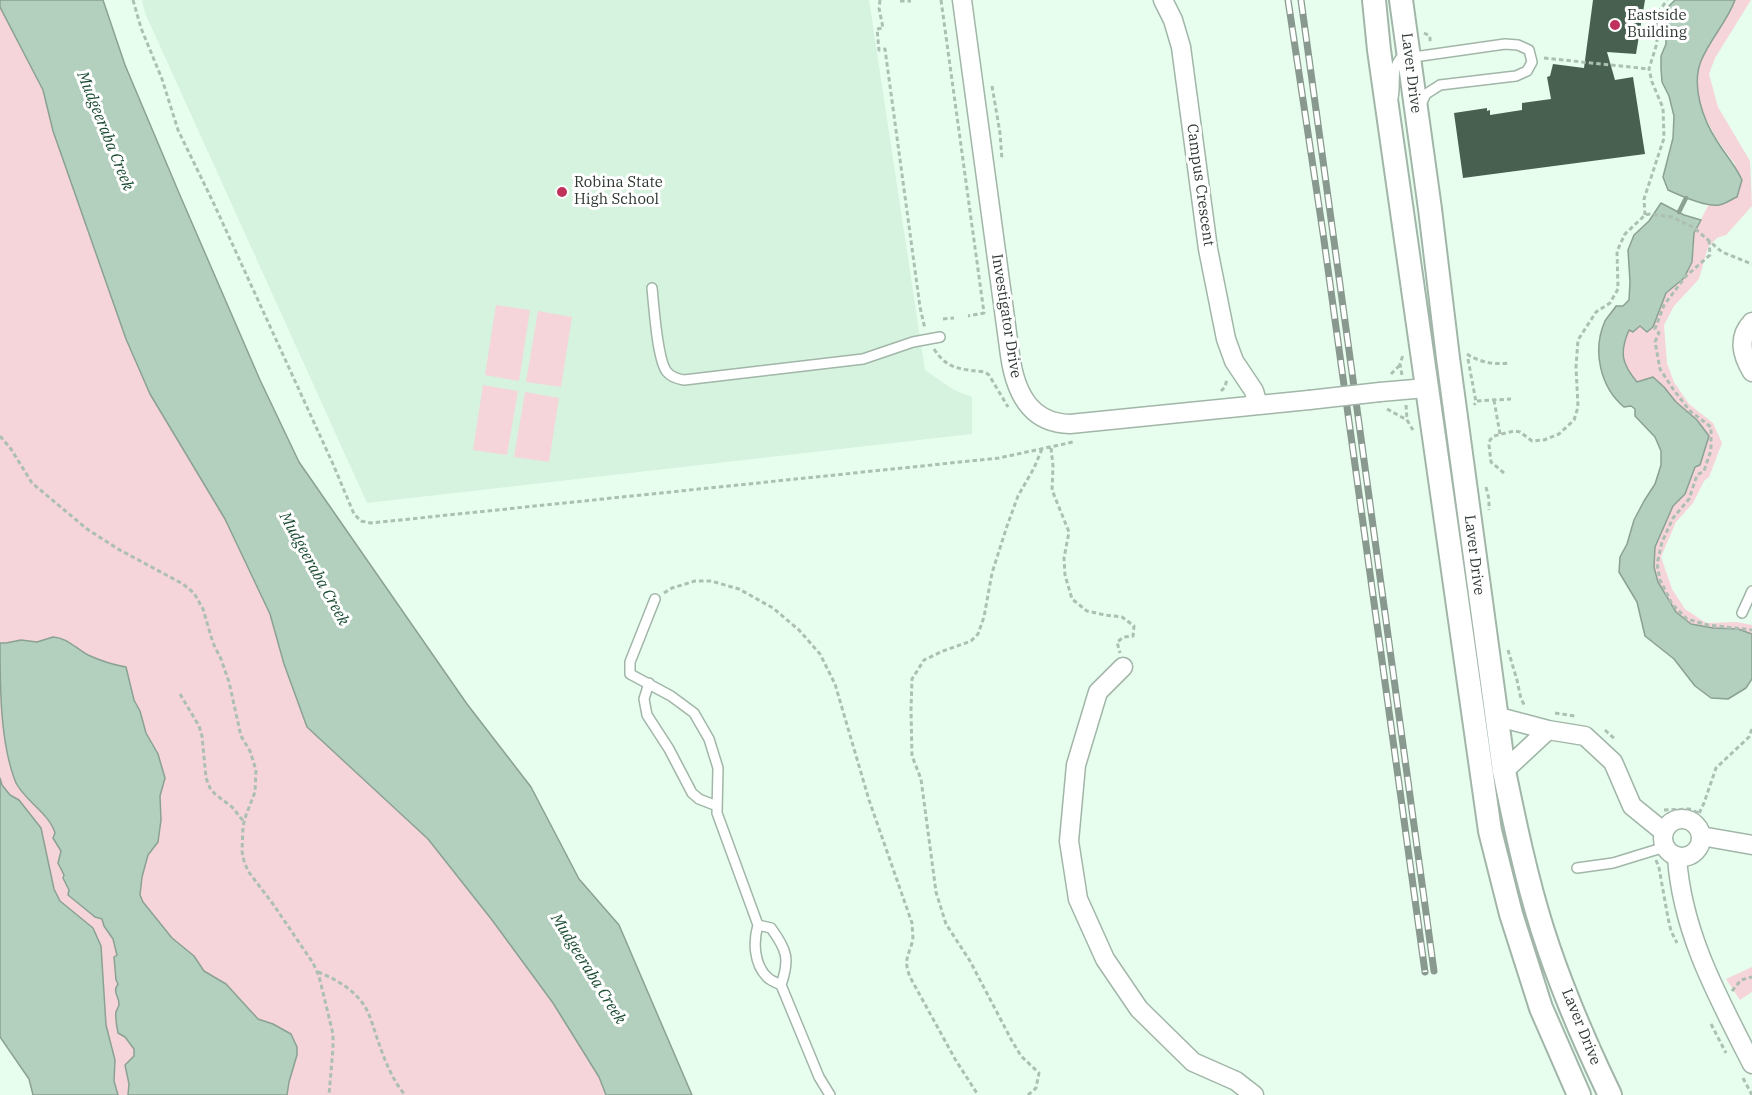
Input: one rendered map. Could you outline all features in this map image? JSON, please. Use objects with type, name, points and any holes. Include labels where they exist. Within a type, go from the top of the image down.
[{"type":"street","name":"Investigator Drive","points":[[962,0],[1010,356],[1017,384],[1026,403],[1042,417],[1052,422],[1070,424],[1309,400],[1380,400],[1426,388]]},
{"type":"street","name":"Campus Crescent","points":[[1163,0],[1173,20],[1181,47],[1212,270],[1226,339],[1239,369],[1254,391],[1258,405]]},
{"type":"street","name":"Laver Drive","points":[[1374,0],[1426,388],[1490,831],[1511,914],[1541,1008],[1579,1095]]},
{"type":"street","name":"Laver Drive","points":[[1401,0],[1504,771],[1542,928],[1582,1037],[1610,1095]]},
{"type":"street","points":[[1752,322],[1744,334],[1742,343],[1742,351],[1752,372]]},
{"type":"street","points":[[1232,407],[1239,369]]},
{"type":"street","points":[[1123,667],[1098,692],[1076,765],[1069,841],[1078,899],[1105,959],[1139,1009],[1193,1062],[1237,1082],[1254,1095]]},
{"type":"street","points":[[1495,716],[1546,724],[1585,736],[1614,762],[1632,806],[1669,845],[1689,856],[1698,848],[1698,824]]},
{"type":"street","points":[[1504,771],[1546,724]]},
{"type":"street","points":[[1752,845],[1683,819],[1667,826],[1669,845],[1689,928],[1701,959],[1752,1064]]},
{"type":"lane","points":[[1388,112],[1396,86],[1395,65],[1400,59],[1505,44],[1518,45],[1529,50],[1532,62],[1527,71],[1516,76],[1440,85],[1426,94],[1416,115]]},
{"type":"lane","points":[[652,288],[661,358],[667,372],[678,379],[692,380],[863,359],[913,342],[940,337]]},
{"type":"lane","points":[[1742,613],[1752,591]]},
{"type":"lane","points":[[655,599],[630,662],[630,674],[671,696],[694,713],[709,739],[718,768],[717,813],[758,925],[754,937],[757,961],[768,978],[781,985],[819,1077],[830,1095]]},
{"type":"lane","points":[[649,683],[644,699],[647,715],[669,749],[692,793],[699,799],[717,807]]},
{"type":"lane","points":[[1577,868],[1613,863],[1669,845]]},
{"type":"lane","points":[[758,925],[771,928],[783,945],[787,968],[781,985]]},
{"type":"path","points":[[132,0],[162,79],[178,130],[224,225],[354,514],[361,521],[371,523],[999,458],[1075,442]]},
{"type":"path","points":[[941,0],[984,313],[968,316]]},
{"type":"path","points":[[1645,215],[1644,199],[1664,138],[1663,108],[1649,69],[1657,43],[1656,16],[1667,0]]},
{"type":"path","points":[[900,1],[911,1]]},
{"type":"path","points":[[885,3],[880,2],[883,28],[876,29],[879,50],[885,49],[929,339],[934,351],[949,365],[959,370],[985,372],[989,375],[1009,409]]},
{"type":"path","points":[[1530,57],[1649,69]]},
{"type":"path","points":[[990,76],[1000,133],[1002,165]]},
{"type":"path","points":[[1504,473],[1491,462],[1490,440],[1500,434],[1514,431],[1520,432],[1532,441],[1544,440],[1559,434],[1574,420],[1578,407],[1576,367],[1578,340],[1596,312],[1610,303],[1618,289],[1617,250],[1624,234],[1645,215],[1672,217],[1694,227],[1722,252],[1752,264]]},
{"type":"path","points":[[1709,240],[1710,255],[1686,276],[1664,305],[1655,329],[1659,333],[1655,342],[1660,369],[1690,411],[1711,427],[1711,450],[1704,471],[1697,475],[1689,500],[1673,518],[1662,542],[1657,564],[1660,580],[1672,604],[1687,619],[1708,625],[1752,630]]},
{"type":"path","points":[[944,319],[954,318]]},
{"type":"path","points":[[1467,354],[1473,358],[1494,363],[1509,363]]},
{"type":"path","points":[[1476,402],[1511,399]]},
{"type":"path","points":[[1380,400],[1407,420]]},
{"type":"path","points":[[1494,400],[1500,434]]},
{"type":"path","points":[[0,436],[11,449],[24,472],[44,493],[103,540],[183,584],[199,600],[229,682],[241,736],[250,751],[256,770],[255,792],[244,822],[242,851],[244,861],[248,871],[273,904],[316,971],[333,1034],[329,1095]]},
{"type":"path","points":[[1055,439],[1064,443]]},
{"type":"path","points":[[1050,448],[1053,466],[1052,490],[1069,531],[1064,558],[1065,575],[1072,599],[1087,611],[1122,617],[1134,626],[1134,636],[1124,637],[1117,642],[1123,667]]},
{"type":"path","points":[[1028,1095],[1036,1088],[1039,1073],[1021,1056],[1012,1041],[970,961],[946,924],[936,892],[921,779],[912,756],[911,710],[912,679],[924,660],[970,641],[978,634],[984,617],[992,573],[1007,526],[1018,496],[1042,449]]},
{"type":"path","points":[[1484,482],[1489,499],[1489,518]]},
{"type":"path","points":[[655,599],[672,588],[695,581],[711,581],[739,589],[773,608],[799,630],[820,654],[835,684],[869,800],[912,922],[913,941],[905,965],[955,1059],[978,1095]]},
{"type":"path","points":[[1506,644],[1521,699],[1533,715],[1536,714],[1546,724],[1580,717]]},
{"type":"path","points":[[180,694],[199,726],[206,778],[210,788],[232,807],[244,822]]},
{"type":"path","points":[[1600,727],[1619,743]]},
{"type":"path","points":[[1698,824],[1716,768],[1749,737],[1752,729]]},
{"type":"path","points":[[1660,810],[1689,809],[1698,824]]},
{"type":"path","points":[[316,971],[343,985],[362,1002],[389,1068],[405,1095]]},
{"type":"path","points":[[1720,1000],[1730,994],[1741,980],[1752,977]]},
{"type":"shaded area","name":"Robina State High School","points":[[142,0],[869,0],[925,370],[954,390],[972,397],[972,434],[367,503],[145,13]]},
{"type":"shaded area","points":[[1735,0],[1751,0],[1715,58],[1709,74],[1718,107],[1750,161],[1752,206],[1726,235],[1717,238],[1708,247],[1699,279],[1674,306],[1664,325],[1667,363],[1674,382],[1689,404],[1713,423],[1722,443],[1709,477],[1704,481],[1693,503],[1676,522],[1661,557],[1672,589],[1685,609],[1706,623],[1737,622],[1752,625],[1752,634],[1738,629],[1691,624],[1676,612],[1658,582],[1654,567],[1655,548],[1673,506],[1685,494],[1695,467],[1697,420],[1654,378],[1637,382],[1625,364],[1623,352],[1629,330],[1640,326],[1653,327],[1666,293],[1684,278],[1694,249],[1694,233],[1709,204],[1719,205],[1735,164],[1711,129],[1697,88],[1704,53]]},
{"type":"shaded area","points":[[0,7],[43,90],[53,131],[94,244],[190,461],[225,519],[270,614],[284,664],[307,727],[428,839],[553,1003],[599,1077],[606,1095],[54,1095],[0,905]]},
{"type":"shaded area","points":[[496,305],[530,310],[519,381],[485,375]]},
{"type":"shaded area","points":[[538,311],[572,317],[561,387],[526,382]]},
{"type":"shaded area","points":[[483,385],[518,391],[507,455],[473,450]]},
{"type":"shaded area","points":[[525,392],[559,398],[549,462],[514,457]]},
{"type":"shaded area","points":[[1752,967],[1752,992],[1740,1000],[1726,979]]},
{"type":"water","name":"Mudgeeraba Creek","points":[[0,0],[103,0],[125,65],[179,193],[260,380],[299,462],[467,704],[531,787],[579,879],[619,925],[692,1095],[606,1095],[599,1077],[553,1003],[428,839],[307,727],[284,664],[270,614],[225,519],[150,394],[126,339],[53,131],[43,90],[0,7]]},
{"type":"water","points":[[1675,0],[1735,0],[1701,61],[1697,81],[1700,102],[1707,123],[1742,180],[1737,197],[1719,205],[1700,203],[1668,190],[1663,177],[1673,138],[1674,116],[1669,96],[1662,82],[1661,56],[1666,44],[1669,6]]},
{"type":"water","points":[[1661,203],[1684,215],[1701,220],[1694,233],[1692,262],[1684,278],[1666,293],[1653,327],[1647,332],[1640,326],[1633,332],[1629,330],[1623,352],[1625,364],[1637,382],[1653,377],[1676,402],[1697,420],[1709,436],[1700,465],[1695,467],[1685,494],[1673,506],[1655,547],[1654,567],[1658,582],[1676,612],[1691,624],[1738,629],[1752,634],[1752,679],[1746,688],[1728,699],[1711,698],[1695,686],[1674,659],[1645,636],[1637,602],[1619,572],[1620,557],[1627,544],[1634,520],[1655,484],[1661,465],[1661,451],[1655,437],[1635,416],[1635,409],[1631,406],[1624,407],[1609,389],[1601,367],[1599,344],[1606,319],[1616,306],[1623,306],[1629,300],[1628,250],[1634,235],[1649,221]]},
{"type":"water","points":[[53,637],[67,641],[92,657],[126,667],[134,700],[140,711],[146,733],[158,754],[165,778],[160,796],[161,820],[158,842],[148,855],[140,895],[172,938],[194,956],[204,971],[226,984],[258,1019],[291,1034],[297,1047],[297,1055],[287,1095],[128,1095],[129,1084],[125,1065],[134,1056],[134,1049],[125,1037],[118,1033],[116,1012],[119,1001],[116,992],[118,984],[114,957],[117,955],[113,939],[102,919],[95,917],[68,895],[69,890],[58,863],[61,851],[53,838],[55,833],[48,819],[25,796],[16,783],[4,733],[0,643],[21,640],[37,642]]},
{"type":"water","points":[[0,778],[2,785],[10,795],[19,800],[41,828],[54,889],[60,901],[93,928],[101,946],[106,1025],[115,1060],[114,1081],[118,1095],[33,1095],[29,1079],[0,1037]]},
{"type":"building","points":[[1593,0],[1645,0],[1636,54],[1607,52],[1615,80],[1633,77],[1645,154],[1463,178],[1454,113],[1487,108],[1487,111],[1490,110],[1490,115],[1522,110],[1522,103],[1551,99],[1547,77],[1550,76],[1553,64],[1584,68]]},
{"type":"waterway","points":[[1679,212],[1686,198]]},
{"type":"railway","points":[[1288,0],[1323,233],[1425,972]]},
{"type":"railway","points":[[1301,0],[1434,971]]},
{"type":"place","name":"Eastside Building","points":[[1615,25]]},
{"type":"place","name":"Robina State High School","points":[[562,192]]}]
